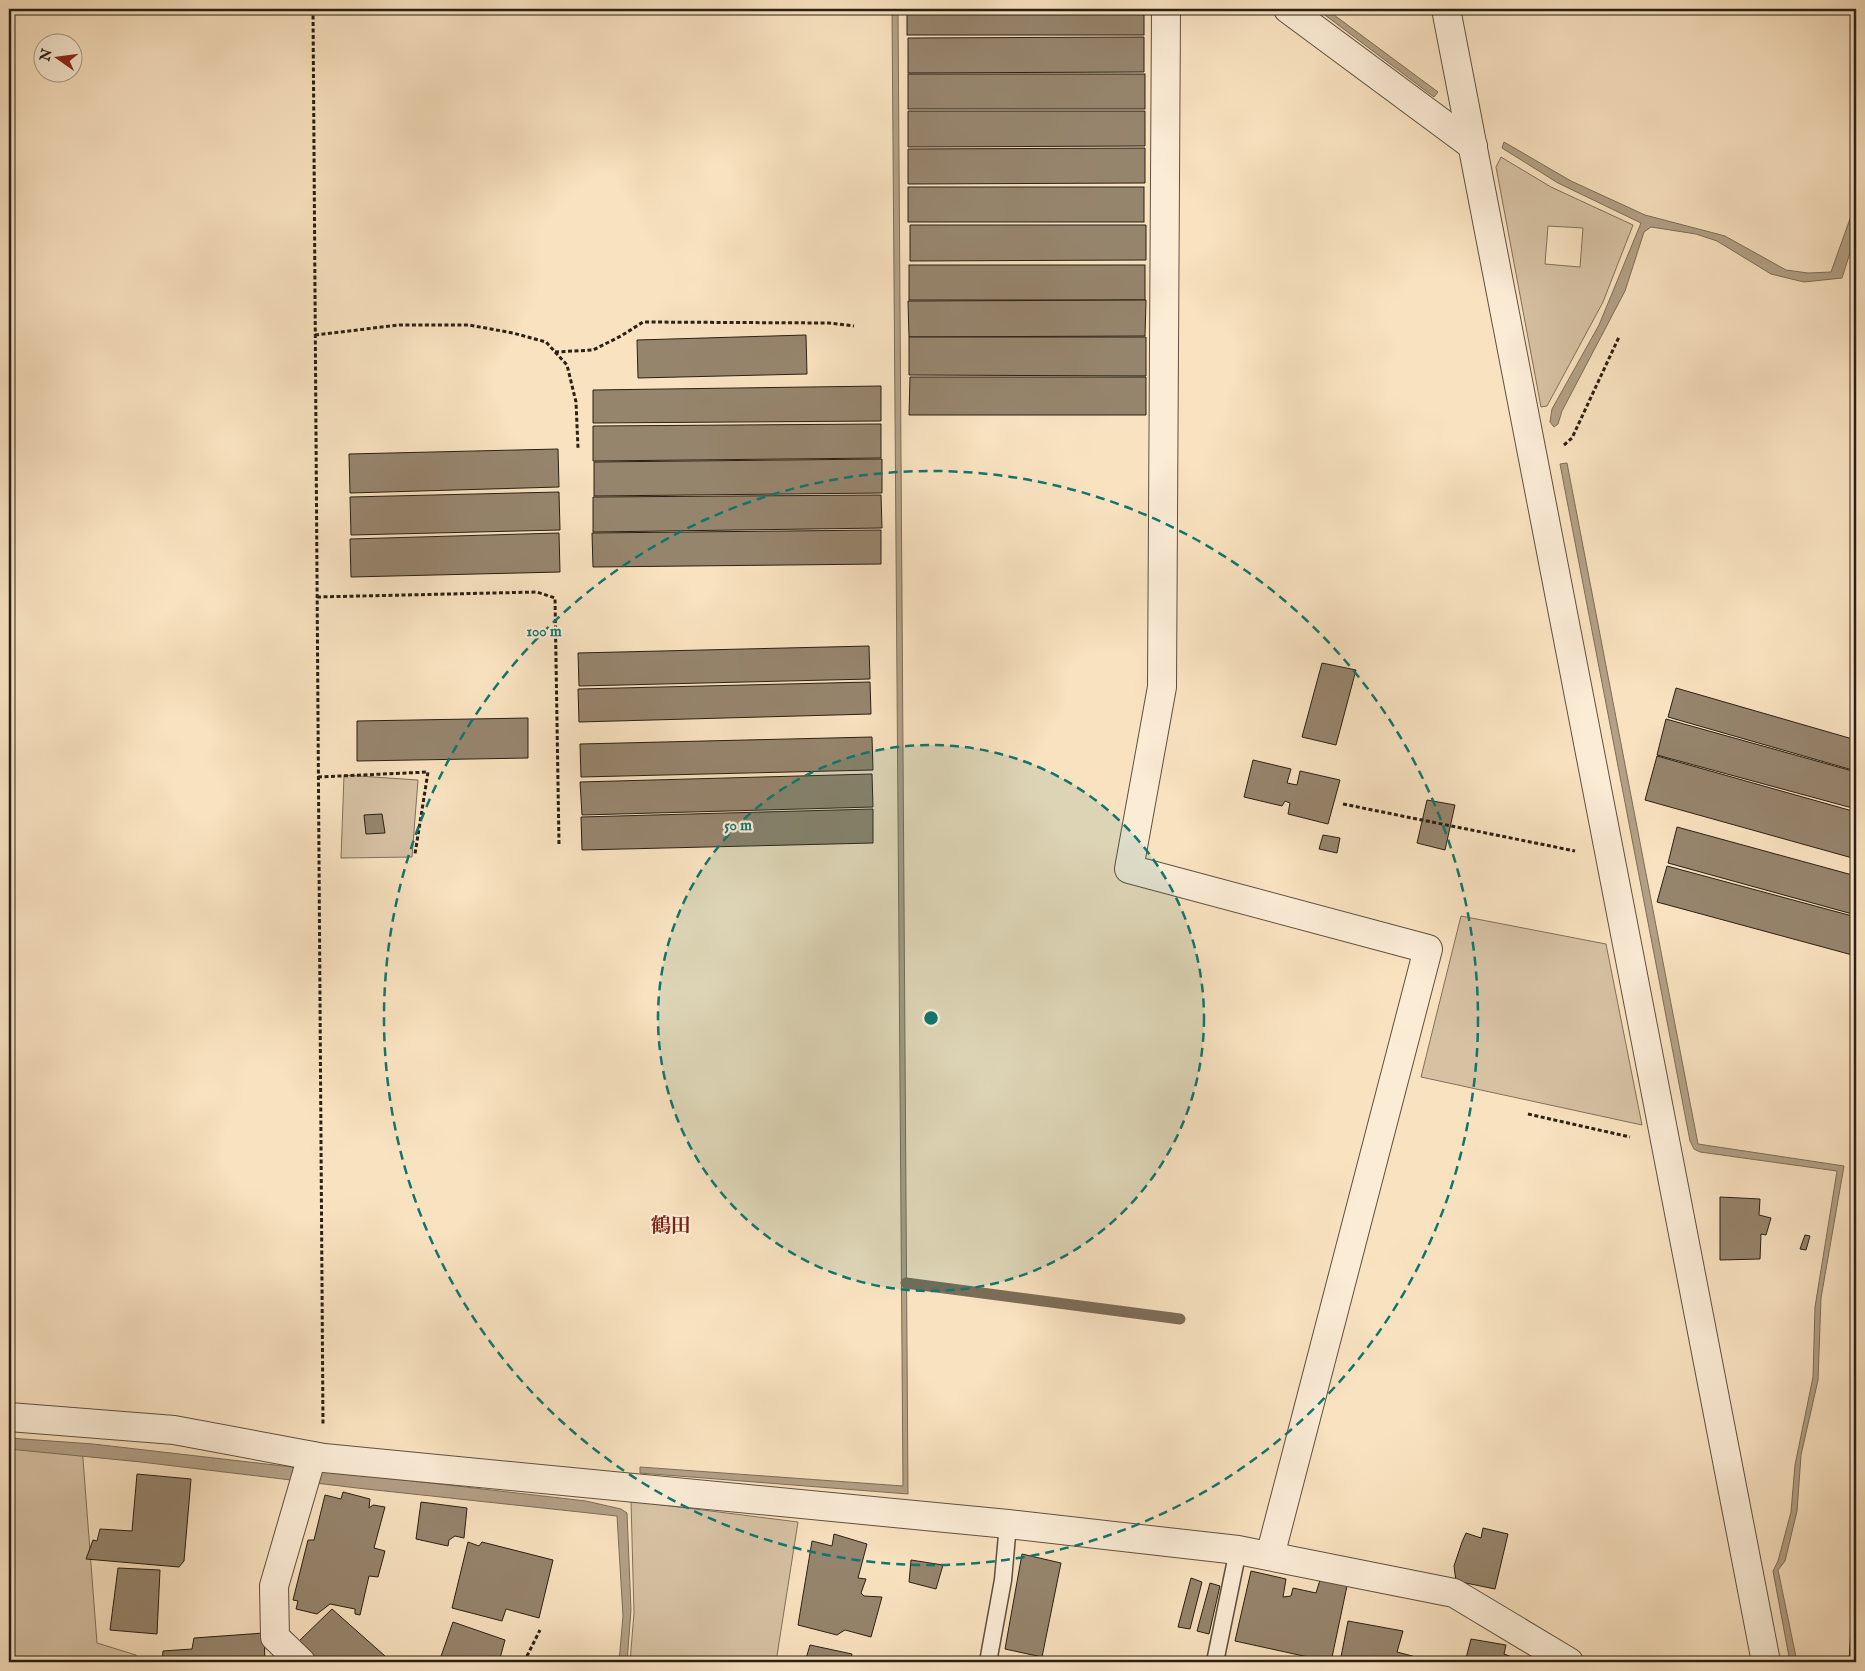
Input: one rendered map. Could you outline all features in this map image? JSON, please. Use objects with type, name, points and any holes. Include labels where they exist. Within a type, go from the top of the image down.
[{"type":"street","points":[[1166,9],[1162,687],[1129,869],[1428,949],[1270,1556]]},
{"type":"street","points":[[1288,9],[1473,146]]},
{"type":"street","points":[[1446,9],[1766,1662]]},
{"type":"street","points":[[9,1418],[174,1430],[318,1457],[1008,1524],[1238,1550],[1454,1593],[1568,1662]]},
{"type":"street","points":[[301,1662],[275,1637],[274,1586],[318,1457]]},
{"type":"lane","points":[[988,1662],[1003,1580],[1008,1524]]},
{"type":"lane","points":[[1215,1662],[1238,1550]]},
{"type":"path","points":[[313,9],[318,777],[318,1457]]},
{"type":"path","points":[[554,352],[593,350],[622,336],[643,322],[829,323],[854,326]]},
{"type":"path","points":[[316,335],[399,324],[469,325],[513,333],[546,342],[567,365],[576,402],[578,448]]},
{"type":"path","points":[[1532,454],[1564,446],[1572,438],[1619,337]]},
{"type":"path","points":[[317,597],[537,592],[555,598],[559,845]]},
{"type":"path","points":[[318,777],[428,772],[416,854]]},
{"type":"path","points":[[1343,804],[1610,858]]},
{"type":"path","points":[[1528,1114],[1640,1139],[1665,1138]]},
{"type":"path","points":[[524,1662],[540,1630]]},
{"type":"shaded area","points":[[892,9],[898,9],[908,1494],[640,1473],[640,1467],[903,1486]]},
{"type":"shaded area","points":[[1317,9],[1326,9],[1438,92],[1434,97]]},
{"type":"shaded area","points":[[1504,142],[1571,181],[1645,215],[1725,236],[1786,270],[1808,273],[1831,272],[1856,202],[1856,234],[1842,278],[1804,282],[1771,274],[1717,241],[1696,234],[1651,227],[1644,232],[1625,291],[1562,411],[1558,424],[1554,427],[1550,422],[1552,409],[1599,325],[1641,223],[1558,183],[1502,148]]},
{"type":"shaded area","points":[[1501,157],[1551,187],[1633,225],[1603,302],[1547,406],[1541,407],[1496,167]],"holes":[[[1548,226],[1583,228],[1580,267],[1545,264]]]},
{"type":"shaded area","points":[[1567,463],[1698,1144],[1844,1166],[1821,1298],[1818,1380],[1801,1455],[1797,1511],[1785,1561],[1778,1570],[1797,1662],[1790,1662],[1773,1571],[1778,1561],[1791,1512],[1795,1465],[1813,1377],[1815,1307],[1837,1171],[1700,1152],[1694,1149],[1690,1141],[1560,464]]},
{"type":"shaded area","points":[[344,775],[418,780],[412,857],[341,858]]},
{"type":"shaded area","points":[[1461,916],[1606,944],[1642,1125],[1421,1077]]},
{"type":"shaded area","points":[[9,1438],[93,1444],[586,1501],[621,1509],[627,1513],[631,1610],[627,1662],[619,1662],[623,1616],[617,1516],[141,1462],[9,1449]]},
{"type":"shaded area","points":[[9,1441],[82,1446],[97,1643],[136,1655],[137,1662],[9,1662]]},
{"type":"shaded area","points":[[631,1501],[798,1522],[776,1662],[630,1662],[634,1613]]},
{"type":"building","points":[[907,9],[1144,9],[1144,35],[907,35]]},
{"type":"building","points":[[1144,37],[1144,72],[908,73],[908,38]]},
{"type":"building","points":[[908,74],[1145,74],[1145,109],[908,109]]},
{"type":"building","points":[[908,111],[1145,111],[1145,146],[908,147]]},
{"type":"building","points":[[1145,148],[1145,183],[908,184],[908,149]]},
{"type":"building","points":[[908,187],[1144,187],[1144,222],[908,222]]},
{"type":"building","points":[[910,225],[1146,225],[1146,260],[910,261]]},
{"type":"building","points":[[909,265],[1145,265],[1145,300],[909,300]]},
{"type":"building","points":[[1146,300],[1145,336],[909,337],[908,301]]},
{"type":"building","points":[[806,335],[807,374],[638,378],[637,340]]},
{"type":"building","points":[[909,337],[1146,337],[1146,376],[909,375]]},
{"type":"building","points":[[910,377],[1146,377],[1146,415],[909,415]]},
{"type":"building","points":[[881,386],[881,421],[593,423],[593,390]]},
{"type":"building","points":[[881,424],[881,458],[593,461],[593,426]]},
{"type":"building","points":[[558,449],[559,487],[350,493],[349,454]]},
{"type":"building","points":[[882,459],[882,493],[594,496],[594,462]]},
{"type":"building","points":[[559,492],[560,530],[351,535],[350,497]]},
{"type":"building","points":[[881,495],[882,528],[593,532],[593,497]]},
{"type":"building","points":[[881,530],[881,564],[593,567],[592,533]]},
{"type":"building","points":[[559,533],[560,572],[351,577],[350,539]]},
{"type":"building","points":[[869,646],[870,679],[579,686],[578,653]]},
{"type":"building","points":[[1322,663],[1356,670],[1336,745],[1302,737]]},
{"type":"building","points":[[870,682],[871,714],[579,722],[578,689]]},
{"type":"building","points":[[1676,688],[1856,740],[1856,771],[1668,717]]},
{"type":"building","points":[[528,718],[528,758],[357,761],[357,721]]},
{"type":"building","points":[[1666,719],[1856,772],[1856,809],[1657,755]]},
{"type":"building","points":[[872,737],[873,770],[581,777],[580,744]]},
{"type":"building","points":[[1657,756],[1856,812],[1856,859],[1645,800]]},
{"type":"building","points":[[1253,760],[1291,769],[1287,783],[1297,785],[1300,771],[1340,780],[1328,824],[1288,814],[1290,803],[1285,801],[1282,806],[1244,797]]},
{"type":"building","points":[[872,774],[873,807],[582,815],[580,782]]},
{"type":"building","points":[[1427,800],[1455,805],[1445,850],[1417,843]]},
{"type":"building","points":[[873,809],[873,843],[582,850],[581,817]]},
{"type":"building","points":[[382,814],[385,833],[366,834],[364,815]]},
{"type":"building","points":[[1677,827],[1856,876],[1856,915],[1668,863]]},
{"type":"building","points":[[1323,835],[1340,838],[1337,853],[1319,849]]},
{"type":"building","points":[[1667,866],[1856,917],[1856,956],[1657,902]]},
{"type":"building","points":[[1720,1197],[1760,1199],[1759,1215],[1771,1218],[1766,1235],[1761,1234],[1760,1259],[1720,1260]]},
{"type":"building","points":[[1805,1235],[1810,1236],[1806,1250],[1800,1249]]},
{"type":"building","points":[[137,1474],[191,1479],[184,1561],[179,1567],[86,1559],[93,1540],[97,1541],[100,1529],[132,1531]]},
{"type":"building","points":[[343,1492],[370,1499],[369,1508],[373,1505],[385,1507],[374,1548],[385,1551],[378,1577],[369,1576],[360,1615],[355,1614],[355,1609],[330,1604],[317,1614],[296,1609],[298,1601],[293,1600],[308,1540],[314,1540],[325,1495],[341,1499]]},
{"type":"building","points":[[421,1502],[467,1508],[464,1538],[455,1536],[449,1540],[448,1546],[416,1539]]},
{"type":"building","points":[[1483,1528],[1508,1534],[1495,1589],[1456,1581],[1454,1566],[1466,1533],[1481,1538]]},
{"type":"building","points":[[834,1534],[867,1544],[858,1578],[866,1579],[861,1593],[864,1596],[882,1597],[871,1637],[845,1630],[837,1635],[798,1625],[812,1541],[832,1546]]},
{"type":"building","points":[[468,1542],[479,1546],[482,1542],[553,1560],[539,1618],[506,1609],[502,1621],[452,1608]]},
{"type":"building","points":[[1022,1554],[1061,1563],[1042,1657],[1005,1649]]},
{"type":"building","points":[[911,1560],[943,1565],[936,1589],[909,1582]]},
{"type":"building","points":[[118,1568],[160,1570],[157,1634],[110,1630]]},
{"type":"building","points":[[1251,1571],[1286,1579],[1283,1597],[1291,1596],[1293,1588],[1316,1593],[1320,1580],[1347,1586],[1331,1662],[1235,1641]]},
{"type":"building","points":[[1191,1578],[1202,1582],[1190,1629],[1178,1627]]},
{"type":"building","points":[[1210,1583],[1220,1586],[1209,1634],[1197,1631]]},
{"type":"building","points":[[1853,1595],[1856,1595],[1856,1662],[1849,1662]]},
{"type":"building","points":[[332,1609],[385,1656],[379,1662],[321,1662],[297,1643]]},
{"type":"building","points":[[1348,1621],[1403,1631],[1397,1652],[1416,1657],[1415,1662],[1340,1662]]},
{"type":"building","points":[[453,1622],[505,1640],[499,1662],[439,1662]]},
{"type":"building","points":[[264,1633],[265,1662],[162,1662],[163,1651],[192,1649],[194,1638]]},
{"type":"building","points":[[1471,1639],[1506,1645],[1504,1654],[1512,1657],[1510,1662],[1465,1662]]},
{"type":"building","points":[[810,1645],[852,1654],[850,1662],[805,1662]]},
{"type":"waterway","points":[[906,1283],[1180,1319]]},
{"type":"district","name":"鶴田","points":[[671,1226]]}]
